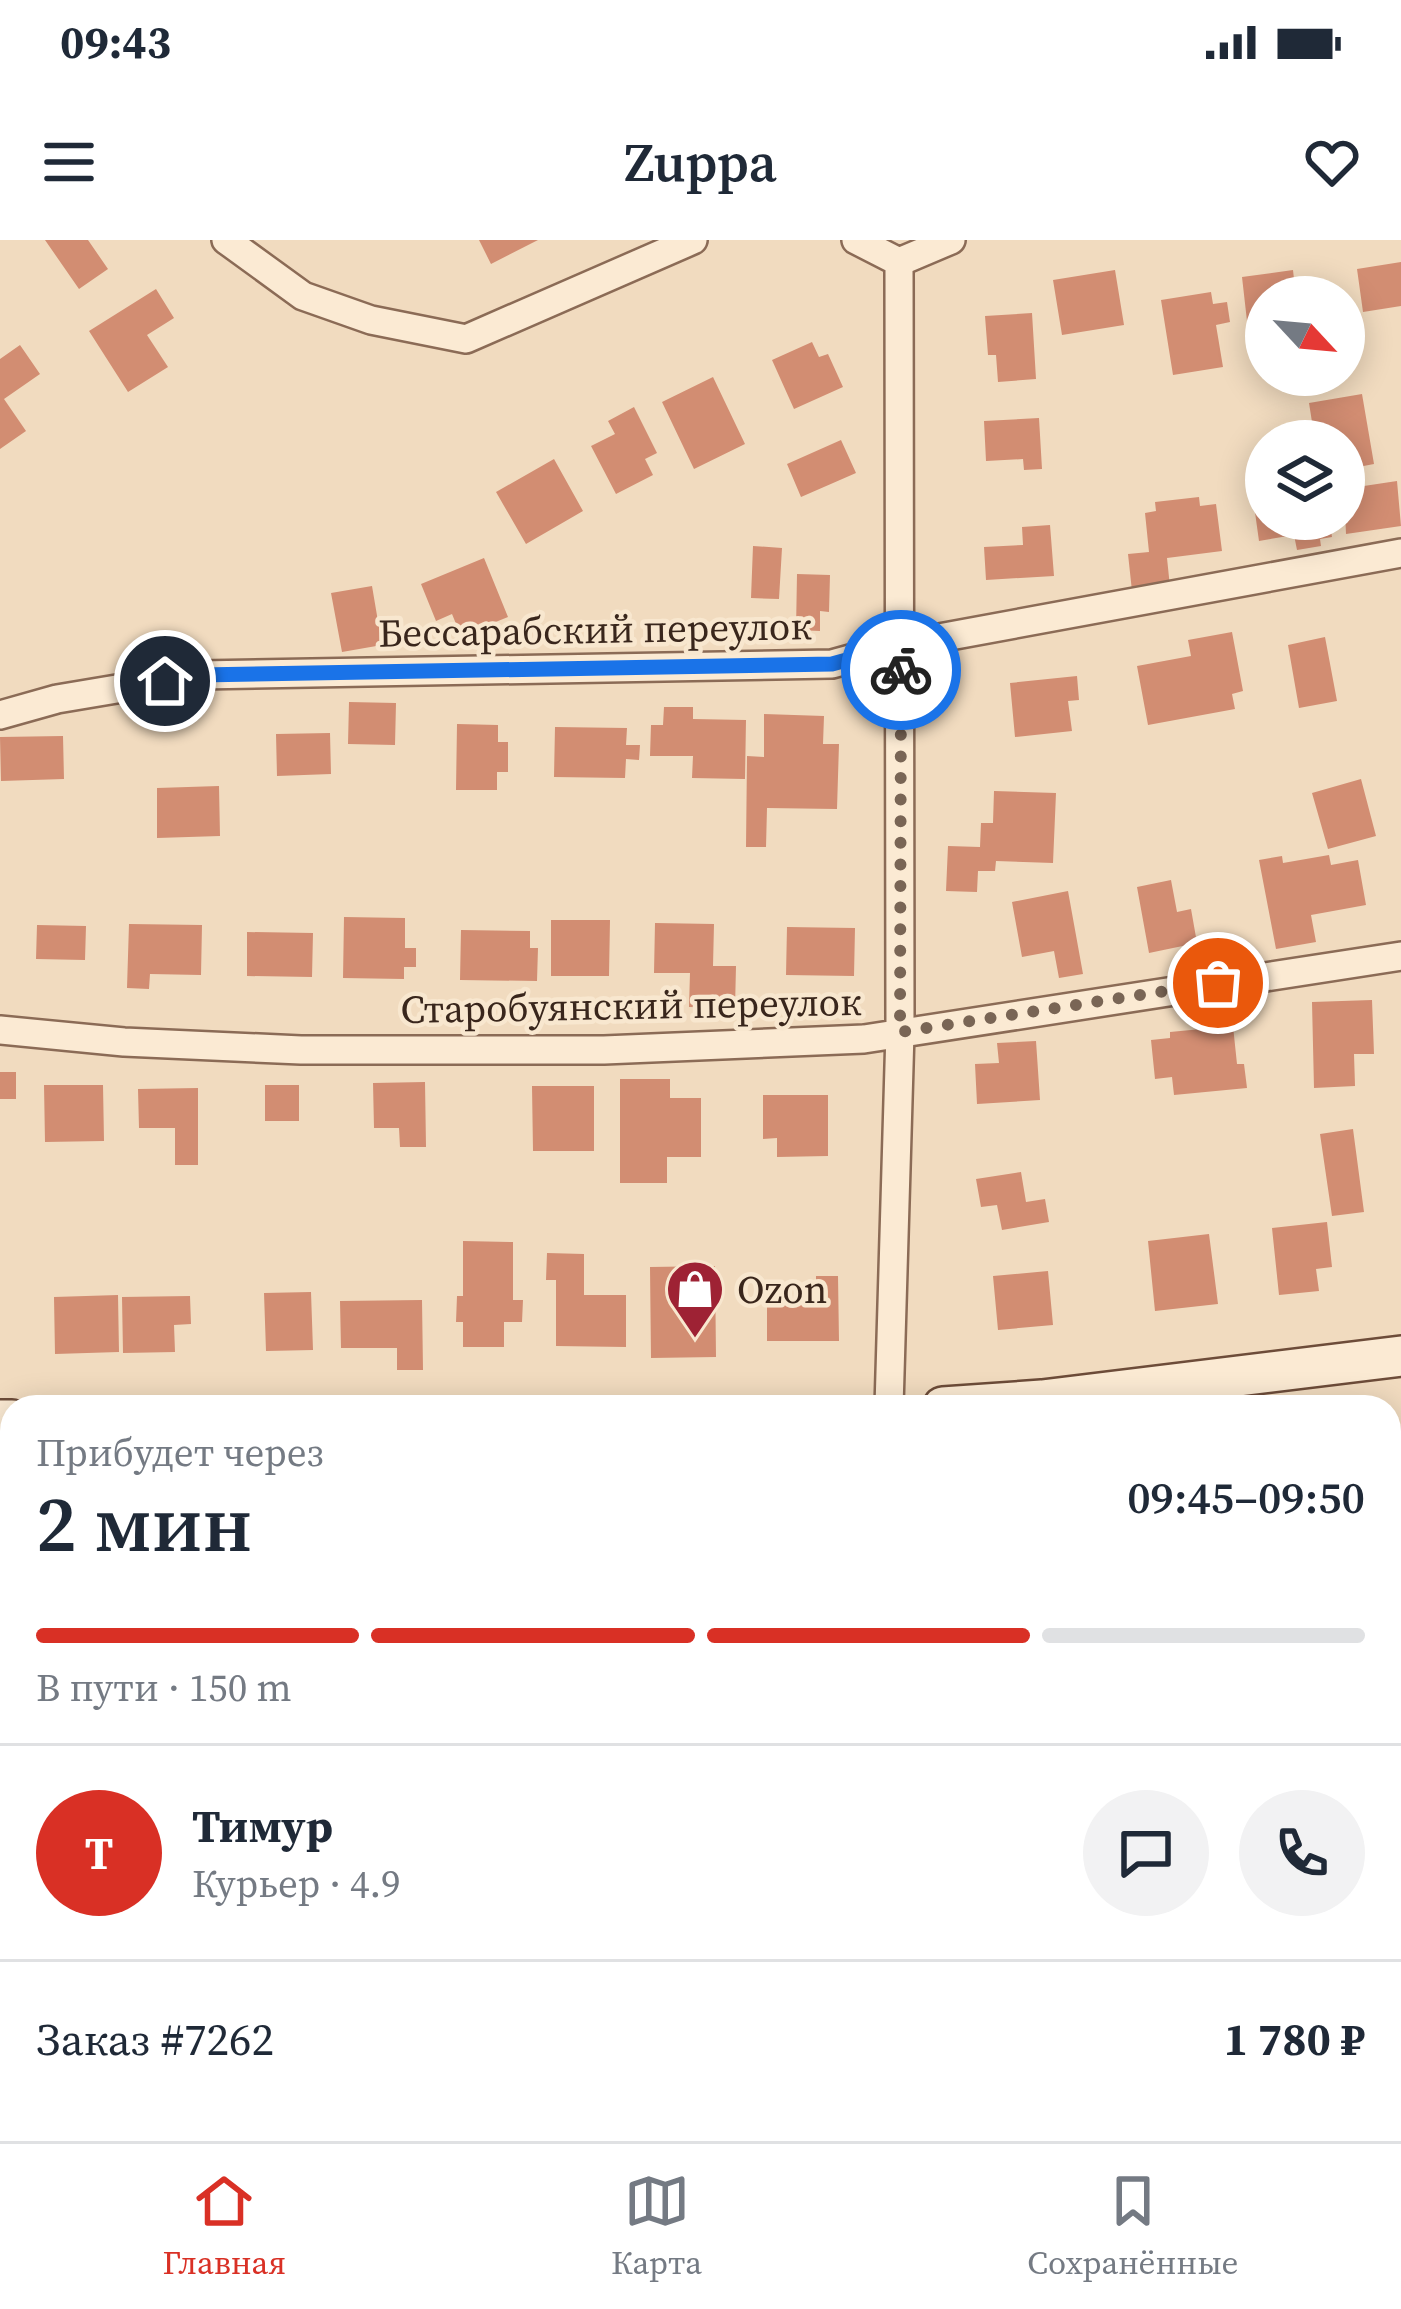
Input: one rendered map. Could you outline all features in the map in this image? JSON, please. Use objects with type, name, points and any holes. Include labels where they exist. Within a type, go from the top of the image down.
[{"type":"main road","points":[[1088,1395],[1401,1356]]},
{"type":"street","points":[[226,240],[303,296],[371,320],[466,339],[693,240]]},
{"type":"street","points":[[856,240],[899,262]]},
{"type":"street","points":[[899,262],[951,240]]},
{"type":"street","points":[[890,1395],[900,1032],[899,262]]},
{"type":"street","name":"Бессарабский переулок","points":[[0,715],[58,699],[200,675],[832,664],[901,645],[1401,553]]},
{"type":"street","name":"Старобуянский переулок","points":[[0,1030],[124,1042],[301,1050],[604,1049],[865,1040],[1401,956]]},
{"type":"building","points":[[45,240],[88,240],[108,269],[79,289]]},
{"type":"building","points":[[479,240],[538,240],[491,264]]},
{"type":"building","points":[[1401,262],[1401,306],[1365,312],[1365,276],[1358,276],[1357,269]]},
{"type":"building","points":[[1115,270],[1124,325],[1062,335],[1053,280]]},
{"type":"building","points":[[1293,270],[1294,276],[1249,276]]},
{"type":"building","points":[[156,289],[174,318],[147,335],[168,367],[128,392],[89,331]]},
{"type":"building","points":[[1211,292],[1213,304],[1227,302],[1230,322],[1216,325],[1223,367],[1173,375],[1161,300]]},
{"type":"building","points":[[1032,313],[1036,379],[998,382],[996,355],[988,355],[985,316]]},
{"type":"building","points":[[812,342],[819,357],[828,354],[843,387],[794,409],[772,360]]},
{"type":"building","points":[[20,345],[40,374],[4,399],[26,431],[0,449],[0,359]]},
{"type":"building","points":[[713,377],[745,444],[694,469],[662,402]]},
{"type":"building","points":[[1362,396],[1374,464],[1365,466],[1365,420],[1312,420],[1309,403]]},
{"type":"building","points":[[634,407],[657,453],[645,459],[653,475],[616,494],[591,446],[615,434],[608,421]]},
{"type":"building","points":[[1039,418],[1042,469],[1024,470],[1023,459],[986,461],[984,421]]},
{"type":"building","points":[[841,440],[856,473],[801,497],[787,464]]},
{"type":"building","points":[[554,459],[583,511],[526,544],[496,492]]},
{"type":"building","points":[[1397,481],[1401,526],[1365,531],[1365,486]]},
{"type":"building","points":[[1199,497],[1200,506],[1216,504],[1222,551],[1167,558],[1170,587],[1132,591],[1128,554],[1149,552],[1145,513],[1156,511],[1155,502]]},
{"type":"building","points":[[1050,525],[1054,576],[986,580],[984,547],[1023,545],[1022,527]]},
{"type":"building","points":[[1295,540],[1320,540],[1321,546],[1297,550]]},
{"type":"building","points":[[753,546],[782,548],[779,599],[751,598]]},
{"type":"building","points":[[484,558],[508,617],[461,636],[452,614],[436,621],[421,584]]},
{"type":"building","points":[[797,574],[830,575],[829,612],[820,611],[820,631],[796,630]]},
{"type":"building","points":[[372,586],[382,645],[342,652],[331,593]]},
{"type":"building","points":[[1232,632],[1243,691],[1232,694],[1235,709],[1148,725],[1137,666],[1191,656],[1188,640]]},
{"type":"building","points":[[1325,637],[1337,701],[1299,708],[1288,645]]},
{"type":"building","points":[[1077,676],[1079,700],[1068,701],[1072,731],[1015,737],[1010,683]]},
{"type":"building","points":[[349,702],[396,703],[395,745],[348,744]]},
{"type":"building","points":[[664,707],[693,707],[693,719],[746,720],[745,779],[692,778],[693,756],[650,756],[651,725],[663,725]]},
{"type":"building","points":[[764,714],[824,716],[823,744],[839,744],[837,809],[767,808],[766,847],[746,847],[747,756],[764,757]]},
{"type":"building","points":[[457,724],[498,725],[498,742],[508,742],[508,772],[497,772],[497,790],[456,790]]},
{"type":"building","points":[[555,727],[627,728],[626,745],[640,745],[639,760],[626,759],[625,778],[554,777]]},
{"type":"building","points":[[330,733],[331,774],[277,776],[276,734]]},
{"type":"building","points":[[63,736],[64,779],[1,781],[0,737]]},
{"type":"building","points":[[1361,779],[1376,836],[1328,849],[1312,793]]},
{"type":"building","points":[[219,786],[220,836],[157,838],[157,788]]},
{"type":"building","points":[[994,791],[1056,793],[1053,863],[996,861],[995,871],[978,871],[977,892],[946,891],[948,846],[980,847],[981,823],[993,823]]},
{"type":"building","points":[[1329,855],[1331,865],[1358,860],[1366,905],[1311,915],[1316,942],[1276,949],[1259,860],[1282,856],[1283,863]]},
{"type":"building","points":[[1171,880],[1177,912],[1191,909],[1197,943],[1149,953],[1137,887]]},
{"type":"building","points":[[1068,891],[1083,974],[1059,978],[1054,951],[1022,957],[1012,902]]},
{"type":"building","points":[[344,917],[405,918],[405,948],[416,948],[416,967],[404,967],[404,979],[343,978]]},
{"type":"building","points":[[551,920],[610,920],[609,976],[551,976]]},
{"type":"building","points":[[655,923],[714,924],[713,966],[736,966],[735,1008],[689,1007],[690,973],[654,973]]},
{"type":"building","points":[[129,924],[202,925],[201,975],[150,974],[149,989],[127,988]]},
{"type":"building","points":[[37,925],[86,926],[85,960],[36,959]]},
{"type":"building","points":[[787,927],[855,928],[854,976],[786,975]]},
{"type":"building","points":[[461,930],[530,931],[530,948],[538,948],[537,981],[460,980]]},
{"type":"building","points":[[247,932],[313,933],[312,977],[247,976]]},
{"type":"building","points":[[1372,1000],[1374,1054],[1354,1054],[1355,1086],[1314,1088],[1312,1002]]},
{"type":"building","points":[[1233,1026],[1237,1064],[1244,1064],[1247,1088],[1174,1095],[1172,1077],[1155,1079],[1151,1040],[1170,1038],[1170,1032]]},
{"type":"building","points":[[1036,1041],[1040,1100],[977,1104],[975,1064],[999,1063],[997,1043]]},
{"type":"building","points":[[0,1072],[16,1072],[16,1099],[0,1099]]},
{"type":"building","points":[[620,1079],[670,1079],[670,1098],[701,1098],[701,1157],[667,1157],[667,1183],[620,1183]]},
{"type":"building","points":[[425,1082],[426,1147],[400,1147],[399,1128],[374,1128],[373,1083]]},
{"type":"building","points":[[44,1085],[103,1085],[104,1141],[45,1142]]},
{"type":"building","points":[[265,1085],[299,1085],[299,1121],[265,1121]]},
{"type":"building","points":[[532,1086],[594,1086],[594,1151],[533,1151]]},
{"type":"building","points":[[198,1088],[198,1165],[175,1165],[175,1128],[139,1128],[138,1089]]},
{"type":"building","points":[[763,1095],[828,1095],[828,1156],[777,1157],[777,1138],[763,1139]]},
{"type":"building","points":[[1353,1129],[1364,1212],[1332,1216],[1320,1134]]},
{"type":"building","points":[[1021,1172],[1026,1202],[1045,1199],[1049,1222],[1002,1230],[997,1205],[981,1207],[976,1179]]},
{"type":"building","points":[[1327,1222],[1332,1267],[1316,1269],[1319,1291],[1279,1295],[1272,1228]]},
{"type":"building","points":[[1209,1234],[1218,1304],[1155,1311],[1148,1241]]},
{"type":"building","points":[[463,1241],[513,1242],[513,1300],[523,1300],[522,1322],[504,1322],[504,1347],[463,1347],[463,1322],[456,1322],[457,1296],[463,1296]]},
{"type":"building","points":[[547,1253],[584,1254],[584,1295],[626,1295],[626,1347],[556,1346],[556,1280],[546,1280]]},
{"type":"building","points":[[715,1266],[716,1357],[651,1358],[650,1267]]},
{"type":"building","points":[[1048,1271],[1053,1325],[998,1330],[993,1276]]},
{"type":"building","points":[[816,1276],[838,1276],[839,1341],[767,1341],[767,1298],[816,1297]]},
{"type":"building","points":[[311,1292],[313,1350],[266,1351],[264,1293]]},
{"type":"building","points":[[118,1295],[119,1352],[55,1354],[54,1297]]},
{"type":"building","points":[[190,1296],[191,1324],[174,1325],[175,1352],[123,1353],[122,1297]]},
{"type":"building","points":[[422,1300],[423,1370],[397,1370],[397,1348],[341,1348],[340,1301]]},
{"type":"way so far","points":[[901,670],[900,1032],[1218,983]]},
{"type":"place","name":"Ozon","points":[[695,1340]]},
{"type":"route","points":[[165,681],[200,675],[832,664],[901,645],[901,670]]}]
